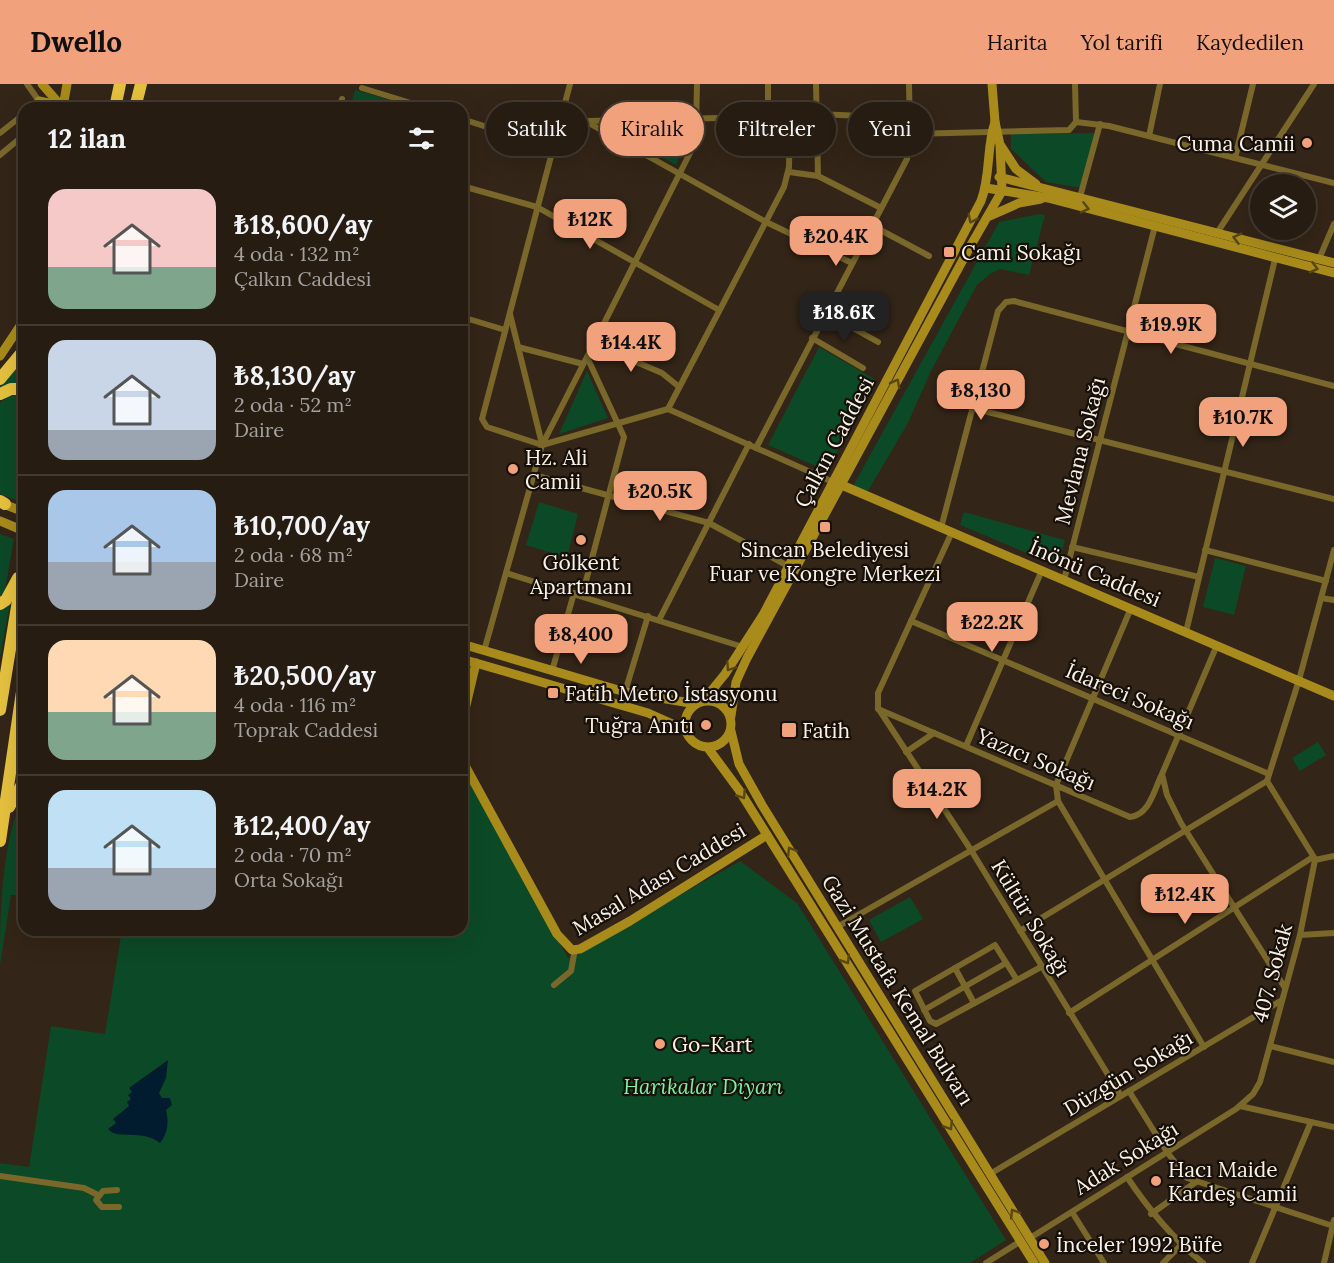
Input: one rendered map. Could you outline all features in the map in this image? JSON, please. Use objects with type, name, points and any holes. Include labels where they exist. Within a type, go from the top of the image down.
[{"type":"highway","points":[[116,102],[120,84]]},
{"type":"highway","points":[[136,102],[141,84]]},
{"type":"highway","points":[[1,377],[18,357]]},
{"type":"highway","points":[[0,394],[11,389],[18,389]]},
{"type":"highway","points":[[0,604],[18,578]]},
{"type":"highway","points":[[0,710],[18,600]]},
{"type":"highway","points":[[0,841],[18,719]]},
{"type":"highway","points":[[3,822],[18,793]]},
{"type":"main road","points":[[42,84],[56,102]]},
{"type":"main road","points":[[62,102],[67,84]]},
{"type":"main road","name":"Çalkın Caddesi","points":[[731,716],[736,682],[747,658],[986,188],[995,129],[992,84]]},
{"type":"main road","name":"Çalkın Caddesi","points":[[699,702],[743,647],[971,245],[990,216],[1002,191],[1003,178],[1000,145],[995,129]]},
{"type":"main road","name":"Çalkın Caddesi","points":[[1000,145],[1016,169],[1038,186]]},
{"type":"main road","points":[[988,175],[1334,263]]},
{"type":"main road","points":[[986,188],[1048,198],[1334,273]]},
{"type":"main road","points":[[990,216],[1019,202],[1048,198]]},
{"type":"main road","points":[[0,356],[18,329]]},
{"type":"main road","name":"İnönü Caddesi","points":[[837,483],[1334,696]]},
{"type":"main road","points":[[2,502],[18,510]]},
{"type":"main road","points":[[0,521],[18,529]]},
{"type":"main road","points":[[468,646],[626,692],[722,705],[731,716],[731,731],[722,743],[708,747],[695,743],[686,730],[648,713],[468,661]]},
{"type":"main road","points":[[468,697],[476,663]]},
{"type":"main road","points":[[686,730],[687,715],[699,702]]},
{"type":"main road","name":"Gazi Mustafa Kemal Bulvarı","points":[[731,731],[739,764],[990,1174],[1025,1240],[1034,1263]]},
{"type":"main road","name":"Gazi Mustafa Kemal Bulvarı","points":[[708,747],[767,835],[1025,1240],[1046,1263]]},
{"type":"main road","name":"Masal Adası Caddesi","points":[[468,771],[557,934],[564,944],[575,950],[630,921],[767,835]]},
{"type":"street","points":[[27,84],[39,101]]},
{"type":"street","points":[[565,102],[570,84]]},
{"type":"street","points":[[696,102],[697,84]]},
{"type":"street","points":[[768,84],[768,102]]},
{"type":"street","points":[[816,84],[816,102]]},
{"type":"street","points":[[909,84],[910,102]]},
{"type":"street","points":[[1075,84],[1075,125]]},
{"type":"street","points":[[1149,136],[1160,84]]},
{"type":"street","points":[[1235,158],[1253,84]]},
{"type":"street","points":[[1217,232],[1314,84]]},
{"type":"street","points":[[362,88],[408,102]]},
{"type":"street","points":[[0,133],[18,119]]},
{"type":"street","points":[[468,121],[486,127]]},
{"type":"street","points":[[588,123],[679,176],[766,222],[852,263]]},
{"type":"street","points":[[933,133],[995,129],[1069,130],[1075,125],[1101,124],[1334,183]]},
{"type":"street","points":[[1080,197],[1101,124]]},
{"type":"street","points":[[0,154],[18,140]]},
{"type":"street","points":[[551,156],[482,419],[483,424],[542,445],[668,409],[837,483]]},
{"type":"street","points":[[484,651],[542,445],[688,156]]},
{"type":"street","points":[[668,409],[678,386],[766,222],[789,172],[789,156]]},
{"type":"street","points":[[817,156],[818,176]]},
{"type":"street","points":[[756,447],[907,156]]},
{"type":"street","points":[[789,172],[818,176],[881,208]]},
{"type":"street","points":[[468,188],[537,207],[719,310]]},
{"type":"street","points":[[1319,259],[1334,224]]},
{"type":"street","points":[[872,225],[929,256]]},
{"type":"street","name":"Mevlana Sokağı","points":[[1064,580],[1155,226]]},
{"type":"street","points":[[1186,632],[1275,259]]},
{"type":"street","points":[[941,528],[998,310],[1005,302],[1014,301],[1334,386]]},
{"type":"street","points":[[826,313],[878,342]]},
{"type":"street","points":[[509,314],[542,445]]},
{"type":"street","points":[[468,319],[505,330]]},
{"type":"street","points":[[813,338],[863,368]]},
{"type":"street","points":[[594,344],[662,374],[678,386]]},
{"type":"street","points":[[518,347],[583,364]]},
{"type":"street","points":[[582,596],[624,443],[620,423],[587,357]]},
{"type":"street","points":[[972,408],[1334,499]]},
{"type":"street","points":[[659,620],[748,444]]},
{"type":"street","points":[[534,475],[709,523],[788,566]]},
{"type":"street","points":[[878,708],[878,693],[952,532]]},
{"type":"street","points":[[1072,547],[1199,577]]},
{"type":"street","points":[[1206,550],[1326,581]]},
{"type":"street","points":[[1020,931],[1268,777],[1299,680],[1334,550]]},
{"type":"street","points":[[966,746],[1041,570]]},
{"type":"street","points":[[506,573],[743,647]]},
{"type":"street","points":[[552,671],[574,593]]},
{"type":"street","points":[[1321,598],[1334,600]]},
{"type":"street","points":[[1131,608],[1056,785],[1058,801],[1204,1047]]},
{"type":"street","points":[[626,692],[648,616]]},
{"type":"street","name":"İdareci Sokağı","points":[[911,621],[1179,735],[1268,777]]},
{"type":"street","points":[[1217,645],[1162,774],[1167,795],[1186,830],[1285,988]]},
{"type":"street","name":"Yazıcı Sokağı","points":[[878,708],[1131,817],[1146,808],[1162,774]]},
{"type":"street","name":"Kültür Sokağı","points":[[878,708],[971,850],[1120,1096]]},
{"type":"street","points":[[906,752],[934,733]]},
{"type":"street","points":[[1268,777],[1314,858]]},
{"type":"street","points":[[837,927],[1058,801]]},
{"type":"street","points":[[1069,1013],[1314,858],[1334,856]]},
{"type":"street","name":"407. Sokak","points":[[1240,1106],[1259,1085],[1300,935],[1314,858]]},
{"type":"street","points":[[1300,935],[1334,933]]},
{"type":"street","points":[[1017,980],[995,945],[915,991],[930,1021],[936,1024],[1041,968]]},
{"type":"street","points":[[554,985],[571,971],[575,950]]},
{"type":"street","points":[[924,1010],[1006,963]]},
{"type":"street","points":[[955,968],[974,1003]]},
{"type":"street","name":"Düzgün Sokağı","points":[[990,1174],[1282,1000]]},
{"type":"street","points":[[1270,1046],[1334,1062]]},
{"type":"street","points":[[1129,1091],[1184,1175],[1196,1182],[1333,1223],[1324,1263]]},
{"type":"street","points":[[1240,1106],[1334,1127]]},
{"type":"street","name":"Adak Sokağı","points":[[986,1263],[1072,1212],[1240,1106]]},
{"type":"street","points":[[1252,1263],[1277,1208],[1311,1122]]},
{"type":"street","points":[[0,1176],[84,1188],[98,1195]]},
{"type":"street","points":[[1127,1177],[1151,1214],[1181,1245],[1203,1263]]},
{"type":"street","points":[[1151,1214],[1196,1182]]},
{"type":"street","points":[[117,1190],[106,1190],[98,1195],[97,1202],[101,1206],[119,1207]]},
{"type":"street","points":[[1072,1212],[1104,1263]]},
{"type":"street","points":[[1163,1263],[1181,1245]]},
{"type":"green space","points":[[355,90],[397,102],[352,102]]},
{"type":"green space","points":[[1096,133],[1081,188],[1046,182],[1011,149],[1011,134]]},
{"type":"green space","points":[[660,156],[680,156],[676,165]]},
{"type":"green space","points":[[1039,214],[1045,215],[1029,275],[1000,269],[977,285],[931,371],[908,423],[868,491],[853,486],[999,222]]},
{"type":"green space","points":[[819,347],[876,380],[827,471],[768,445]]},
{"type":"green space","points":[[18,364],[18,385],[0,386]]},
{"type":"green space","points":[[587,371],[608,418],[559,434]]},
{"type":"green space","points":[[18,395],[18,501],[0,494],[0,403],[7,397]]},
{"type":"green space","points":[[539,502],[578,514],[567,558],[526,545]]},
{"type":"green space","points":[[964,512],[1065,540],[1058,566],[960,525]]},
{"type":"green space","points":[[0,534],[14,539],[5,590],[0,597]]},
{"type":"green space","points":[[1215,558],[1246,566],[1234,615],[1203,607]]},
{"type":"green space","points":[[10,603],[0,658],[0,609]]},
{"type":"green space","points":[[1318,742],[1326,755],[1300,771],[1292,758]]},
{"type":"green space","name":"Harikalar Diyarı","points":[[468,781],[568,958],[740,861],[797,903],[1006,1240],[970,1263],[0,1263],[0,1163],[29,1167],[51,1026],[105,1034],[121,936],[468,936]]},
{"type":"green space","points":[[18,808],[18,896],[11,895],[0,965],[3,878]]},
{"type":"green space","points":[[910,897],[923,919],[881,942],[869,920]]},
{"type":"water","points":[[168,1060],[166,1078],[159,1093],[162,1098],[170,1098],[172,1105],[166,1110],[167,1128],[160,1143],[145,1136],[118,1134],[108,1129],[116,1123],[113,1119],[129,1106],[127,1102],[131,1099],[128,1095],[132,1092],[129,1088]]},
{"type":"place","name":"Cuma Camii","points":[[1307,143]]},
{"type":"place","name":"Cami Sokağı","points":[[949,252]]},
{"type":"place","name":"Hz. Ali Camii","points":[[513,469]]},
{"type":"place","name":"Sincan Belediyesi Fuar ve Kongre Merkezi","points":[[825,527]]},
{"type":"place","name":"Gölkent Apartmanı","points":[[581,540]]},
{"type":"place","name":"Fatih Metro İstasyonu","points":[[553,693]]},
{"type":"place","name":"Tuğra Anıtı","points":[[706,725]]},
{"type":"place","name":"Fatih","points":[[789,730]]},
{"type":"place","name":"Go-Kart","points":[[660,1044]]},
{"type":"place","name":"Hacı Maide Kardeş Camii","points":[[1156,1181]]},
{"type":"place","name":"İnceler 1992 Büfe","points":[[1044,1244]]}]
